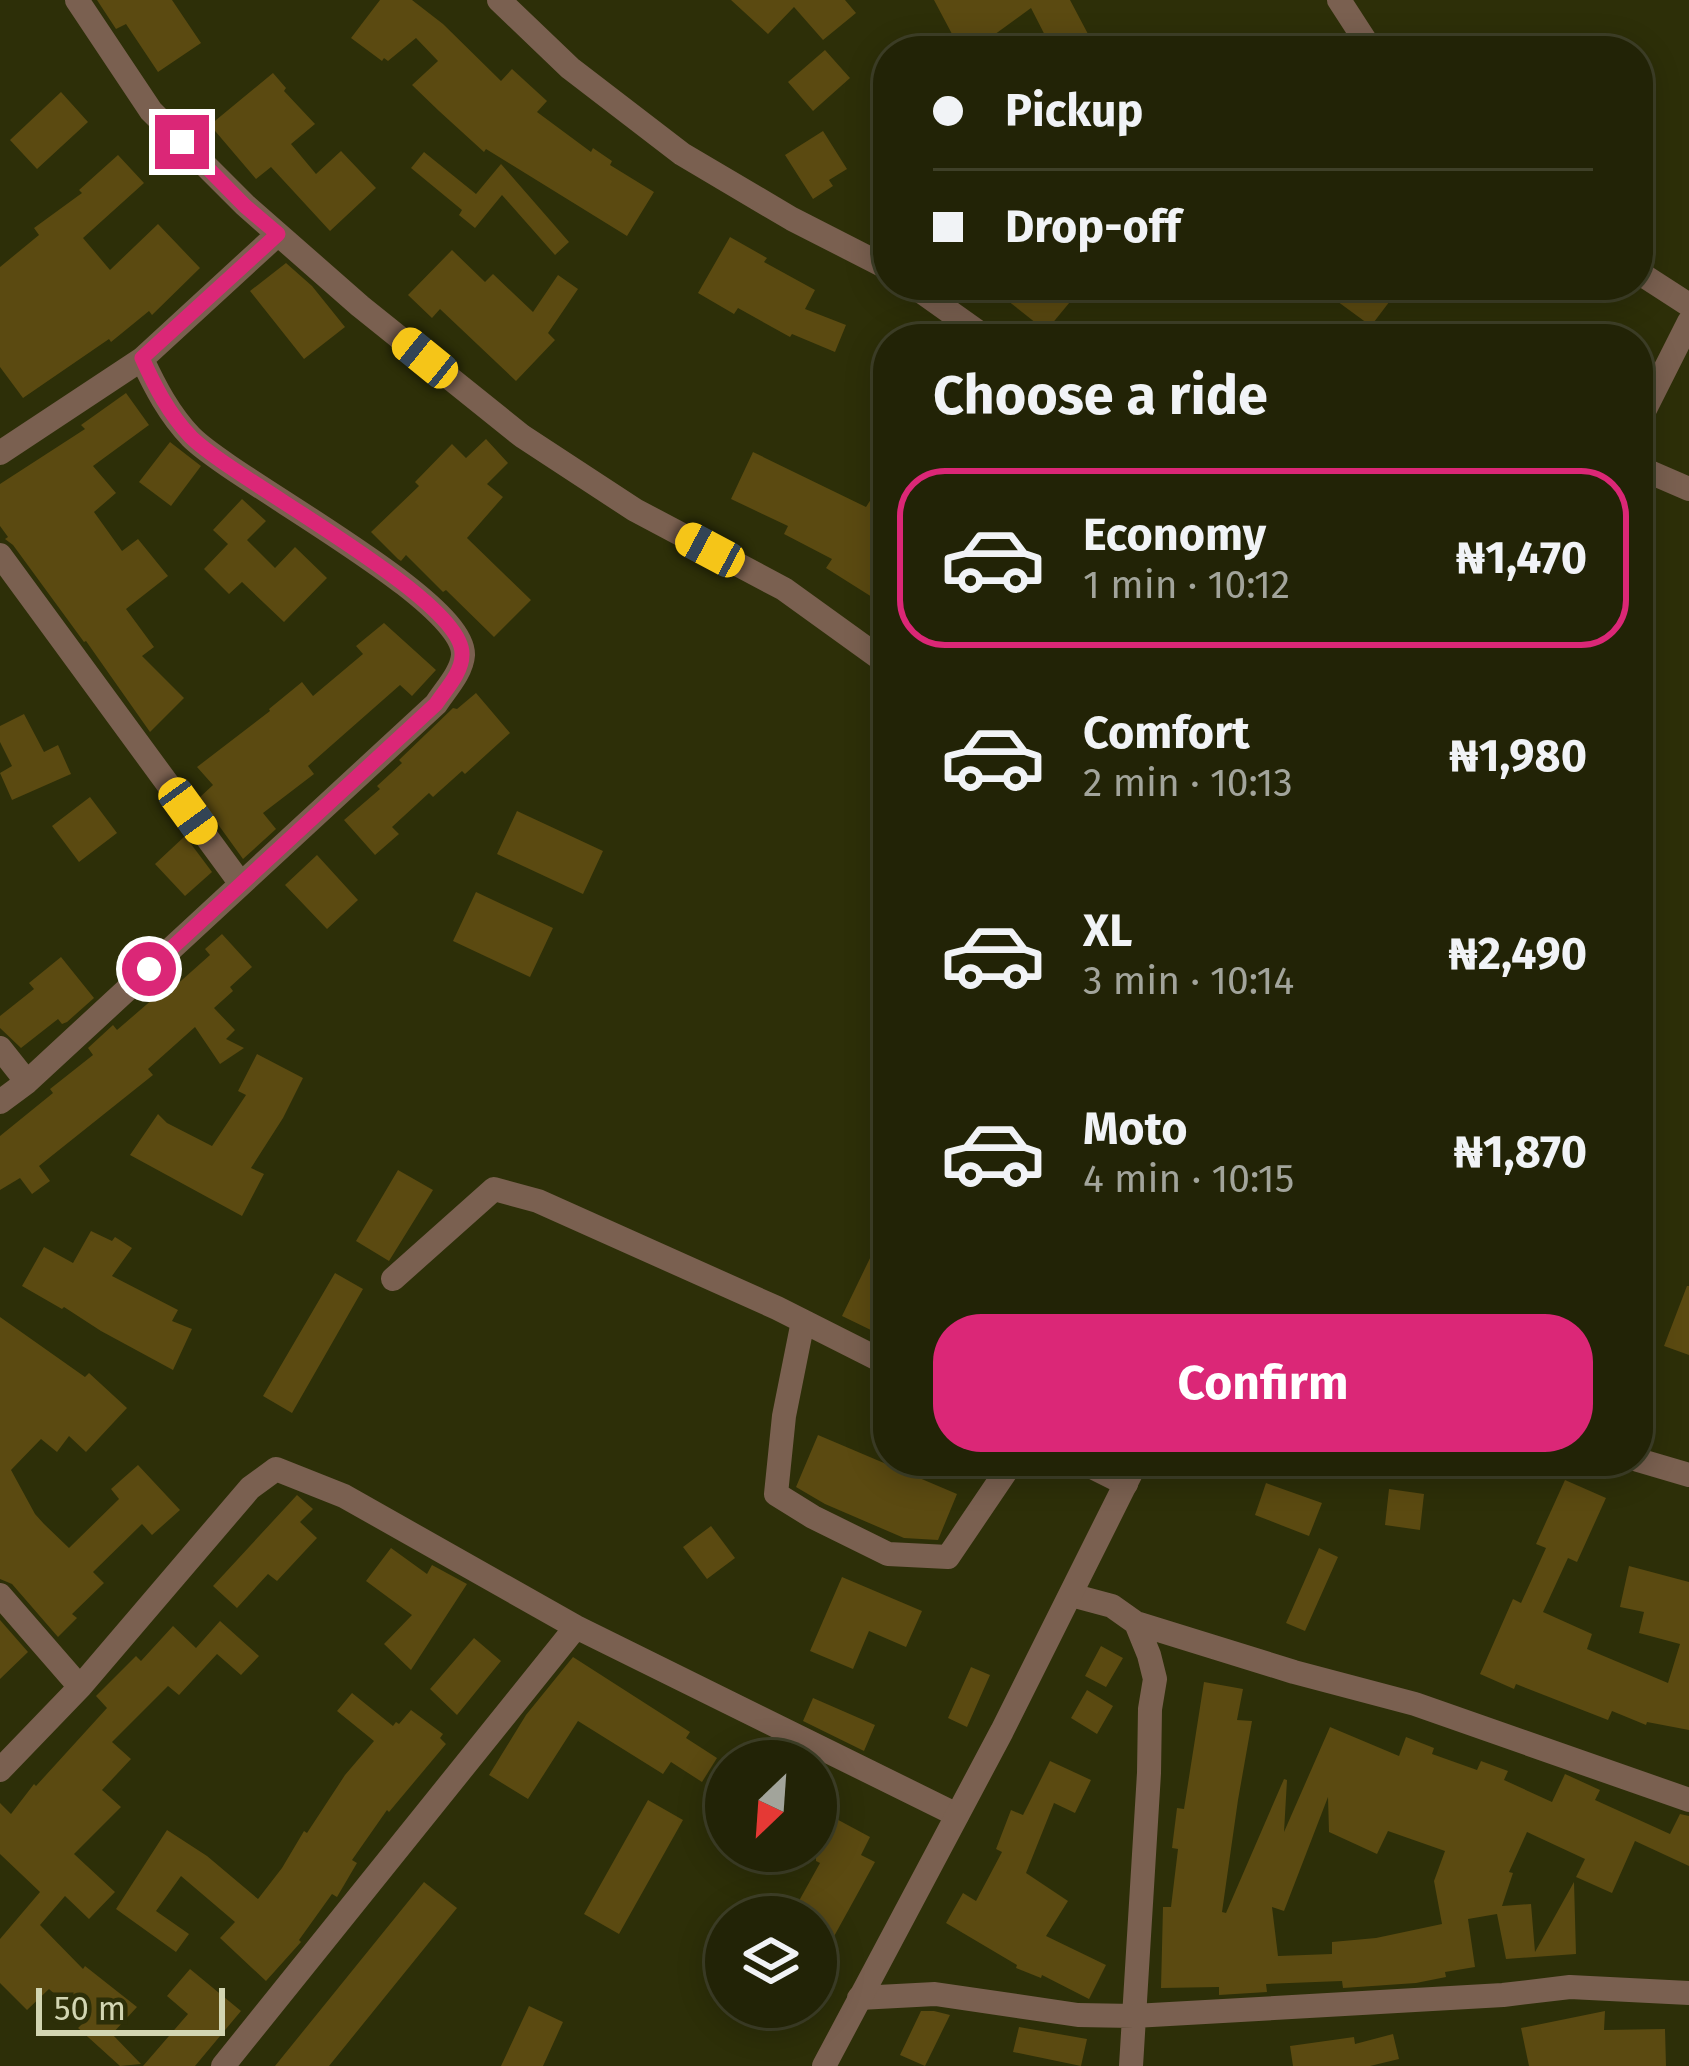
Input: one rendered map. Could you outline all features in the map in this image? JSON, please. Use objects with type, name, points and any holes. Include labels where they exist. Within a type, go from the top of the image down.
[{"type":"street","points":[[77,0],[151,111],[245,206],[360,306],[522,436],[635,510],[784,589],[873,653]]},
{"type":"street","points":[[499,0],[570,68],[682,154],[873,260]]},
{"type":"street","points":[[1339,0],[1362,36]]},
{"type":"street","points":[[0,453],[142,358],[278,234]]},
{"type":"street","points":[[1653,282],[1689,305]]},
{"type":"street","points":[[933,300],[967,324]]},
{"type":"street","points":[[1653,393],[1689,322]]},
{"type":"street","points":[[0,1102],[436,704],[463,656],[459,640],[435,611],[341,538],[238,474],[193,439],[166,408],[142,358]]},
{"type":"street","points":[[1653,473],[1689,489]]},
{"type":"street","points":[[0,555],[242,884]]},
{"type":"street","points":[[0,1048],[27,1082]]},
{"type":"street","points":[[393,1279],[494,1189],[538,1201],[873,1356]]},
{"type":"street","points":[[803,1321],[784,1416],[776,1494],[887,1554],[948,1557],[1003,1476]]},
{"type":"street","points":[[1653,1464],[1689,1475]]},
{"type":"street","points":[[0,1770],[80,1688],[250,1488],[276,1469],[344,1496],[576,1627],[957,1815]]},
{"type":"street","points":[[824,2066],[1130,1476]]},
{"type":"street","points":[[1071,1594],[1112,1606],[1136,1623],[1414,1704],[1689,1800]]},
{"type":"street","points":[[0,1595],[80,1688]]},
{"type":"street","points":[[1131,2066],[1155,1679],[1136,1623]]},
{"type":"street","points":[[223,2066],[576,1627]]},
{"type":"street","points":[[860,1998],[935,1994],[1078,2015],[1134,2016],[1570,1987],[1689,1993]]},
{"type":"building","points":[[97,0],[172,0],[201,43],[158,72],[126,24],[116,29]]},
{"type":"building","points":[[380,0],[412,0],[501,81],[512,69],[547,101],[537,112],[654,192],[627,236],[484,152],[439,111],[412,85],[438,61],[416,38],[382,61],[351,38]]},
{"type":"building","points":[[731,0],[845,0],[856,13],[823,40],[794,7],[768,34]]},
{"type":"building","points":[[934,0],[1070,0],[1089,36],[1045,36],[1031,8],[992,36],[953,36]]},
{"type":"building","points":[[825,50],[850,78],[813,111],[788,82]]},
{"type":"building","points":[[273,73],[315,124],[291,144],[316,174],[341,151],[376,188],[330,231],[271,167],[256,179],[210,125]]},
{"type":"building","points":[[61,92],[88,122],[37,169],[10,140]]},
{"type":"building","points":[[823,131],[847,169],[829,180],[833,186],[813,199],[785,155]]},
{"type":"building","points":[[424,152],[476,194],[501,164],[569,242],[555,255],[502,195],[475,228],[459,215],[462,210],[411,168]]},
{"type":"building","points":[[118,155],[144,183],[83,238],[110,270],[158,224],[200,268],[152,315],[149,311],[111,342],[109,339],[23,398],[0,367],[0,267],[39,235],[34,228],[82,193],[79,190]]},
{"type":"building","points":[[730,237],[815,290],[805,309],[846,325],[835,352],[790,337],[738,308],[734,314],[698,293]]},
{"type":"building","points":[[452,250],[485,282],[493,274],[533,312],[558,275],[578,289],[548,333],[555,340],[516,381],[440,309],[432,318],[408,295]]},
{"type":"building","points":[[286,263],[345,327],[304,359],[250,291]]},
{"type":"building","points":[[1007,300],[1072,300],[1052,324],[1037,324]]},
{"type":"building","points":[[1335,300],[1391,300],[1368,324]]},
{"type":"building","points":[[126,393],[149,425],[93,466],[116,493],[94,512],[122,551],[138,539],[168,576],[126,609],[154,647],[142,656],[184,698],[150,732],[5,539],[0,526],[0,484],[85,429],[81,425]]},
{"type":"building","points":[[486,439],[508,463],[487,484],[503,497],[467,538],[531,600],[494,637],[406,555],[401,561],[371,532],[419,486],[415,482],[452,444],[466,458]]},
{"type":"building","points":[[170,442],[201,466],[171,506],[139,482]]},
{"type":"building","points":[[753,452],[866,507],[873,496],[872,597],[826,568],[832,559],[784,534],[788,526],[731,499]]},
{"type":"building","points":[[242,499],[266,521],[247,540],[275,568],[295,547],[327,578],[284,622],[242,582],[229,594],[204,569],[228,544],[213,530]]},
{"type":"building","points":[[384,623],[436,670],[412,696],[400,685],[308,766],[314,774],[263,813],[276,829],[243,859],[199,798],[213,785],[197,767],[302,682],[313,696],[363,654],[356,646]]},
{"type":"building","points":[[476,693],[510,733],[465,774],[462,771],[433,797],[429,793],[392,827],[399,834],[375,855],[344,820],[380,789],[377,786],[402,763],[399,760],[453,708]]},
{"type":"building","points":[[24,714],[44,752],[58,745],[71,774],[12,800],[0,773],[12,766],[0,742],[0,726]]},
{"type":"building","points":[[90,797],[117,833],[79,862],[52,826]]},
{"type":"building","points":[[517,811],[603,851],[583,894],[497,854]]},
{"type":"building","points":[[185,836],[212,872],[185,896],[155,864]]},
{"type":"building","points":[[317,855],[358,900],[327,929],[285,885]]},
{"type":"building","points":[[476,892],[553,928],[530,977],[453,941]]},
{"type":"building","points":[[222,934],[252,967],[214,1008],[235,1030],[226,1039],[244,1048],[220,1064],[195,1027],[148,1069],[153,1075],[39,1166],[50,1181],[32,1194],[20,1178],[0,1190],[0,1136],[93,1055],[88,1048],[113,1025],[117,1030],[210,955],[205,949]]},
{"type":"building","points":[[61,957],[94,998],[67,1022],[58,1019],[21,1048],[0,1028],[0,1016],[34,989],[29,983]]},
{"type":"building","points":[[257,1054],[303,1078],[251,1168],[264,1174],[242,1216],[130,1155],[158,1114],[212,1146],[246,1095],[238,1091]]},
{"type":"building","points":[[398,1170],[433,1190],[389,1261],[356,1241]]},
{"type":"building","points":[[91,1231],[112,1241],[115,1237],[132,1248],[112,1276],[178,1310],[172,1321],[192,1329],[173,1370],[22,1286],[44,1247],[73,1263]]},
{"type":"building","points":[[873,1252],[873,1331],[842,1316]]},
{"type":"building","points":[[335,1273],[363,1289],[292,1413],[263,1396]]},
{"type":"building","points":[[1689,1286],[1689,1355],[1664,1346]]},
{"type":"building","points":[[0,1317],[85,1377],[89,1373],[127,1408],[86,1452],[69,1436],[57,1452],[41,1439],[11,1470],[44,1524],[69,1548],[119,1499],[111,1489],[138,1465],[180,1510],[152,1535],[142,1524],[93,1572],[104,1583],[72,1614],[77,1618],[58,1637],[12,1584],[0,1579]]},
{"type":"building","points":[[818,1435],[873,1458],[873,1476],[915,1476],[957,1494],[938,1540],[904,1538],[796,1487]]},
{"type":"building","points":[[1565,1480],[1606,1498],[1577,1562],[1568,1558],[1543,1612],[1592,1634],[1587,1649],[1668,1683],[1680,1644],[1639,1633],[1644,1612],[1620,1607],[1629,1566],[1689,1582],[1689,1730],[1646,1725],[1612,1711],[1608,1720],[1480,1674],[1513,1599],[1521,1603],[1546,1548],[1536,1544]]},
{"type":"building","points":[[1266,1483],[1322,1503],[1309,1536],[1255,1515]]},
{"type":"building","points":[[1389,1489],[1424,1494],[1420,1530],[1385,1525]]},
{"type":"building","points":[[297,1495],[313,1509],[300,1522],[317,1538],[277,1581],[268,1574],[237,1608],[213,1586]]},
{"type":"building","points":[[711,1526],[735,1558],[707,1579],[683,1547]]},
{"type":"building","points":[[391,1548],[427,1574],[432,1565],[467,1584],[411,1670],[384,1644],[412,1615],[366,1581]]},
{"type":"building","points":[[1319,1548],[1338,1557],[1305,1631],[1286,1623]]},
{"type":"building","points":[[842,1577],[922,1611],[906,1647],[869,1631],[853,1669],[810,1651]]},
{"type":"building","points":[[0,1620],[28,1652],[0,1679]]},
{"type":"building","points":[[220,1621],[259,1656],[241,1675],[217,1654],[179,1695],[168,1686],[112,1742],[131,1759],[102,1790],[121,1807],[74,1854],[115,1892],[89,1919],[65,1896],[40,1925],[83,1969],[85,1966],[137,2007],[112,2034],[141,2064],[120,2066],[78,2028],[85,2021],[49,1989],[27,2010],[0,1983],[0,1939],[40,1892],[0,1854],[0,1803],[11,1814],[107,1708],[96,1696],[136,1656],[141,1661],[173,1626],[196,1648]]},
{"type":"building","points":[[474,1638],[501,1661],[457,1715],[430,1689]]},
{"type":"building","points":[[1101,1646],[1123,1658],[1106,1687],[1085,1676]]},
{"type":"building","points":[[573,1657],[690,1732],[686,1738],[705,1750],[705,1777],[702,1782],[671,1762],[663,1774],[578,1721],[528,1799],[489,1775],[526,1715]]},
{"type":"building","points":[[971,1667],[990,1675],[967,1727],[948,1718]]},
{"type":"building","points":[[1204,1682],[1243,1689],[1237,1720],[1252,1721],[1222,1912],[1226,1913],[1284,1779],[1284,1832],[1330,1727],[1399,1756],[1406,1737],[1434,1748],[1432,1754],[1477,1770],[1481,1761],[1508,1771],[1504,1780],[1552,1802],[1565,1774],[1600,1790],[1595,1800],[1670,1834],[1680,1814],[1689,1816],[1689,1866],[1635,1841],[1612,1893],[1576,1877],[1585,1859],[1527,1832],[1509,1872],[1513,1873],[1502,1906],[1531,1904],[1535,1952],[1574,1882],[1576,1954],[1506,1959],[1497,1914],[1468,1919],[1475,1967],[1445,1972],[1446,1977],[1343,1988],[1342,1981],[1266,1984],[1267,1992],[1219,1995],[1219,1987],[1161,1988],[1163,1907],[1171,1907],[1177,1808],[1184,1809]],"holes":[[[1328,1797],[1329,1832],[1377,1854],[1388,1831],[1445,1851],[1434,1881],[1442,1924],[1332,1942],[1332,1954],[1278,1956],[1272,1907],[1284,1911]]]},
{"type":"building","points":[[1087,1690],[1113,1706],[1097,1734],[1071,1718]]},
{"type":"building","points":[[352,1693],[393,1726],[411,1710],[443,1734],[440,1738],[446,1744],[387,1810],[352,1860],[357,1863],[337,1897],[332,1894],[301,1942],[266,1981],[220,1938],[235,1922],[181,1876],[156,1911],[189,1934],[176,1952],[116,1909],[167,1830],[258,1899],[374,1741],[337,1711]]},
{"type":"building","points":[[813,1698],[875,1725],[864,1751],[803,1721]]},
{"type":"building","points":[[1050,1761],[1091,1780],[1075,1813],[1054,1803],[1026,1873],[1068,1901],[1046,1936],[1106,1965],[1089,1999],[1042,1975],[1016,1968],[946,1923],[963,1893],[976,1901],[1002,1852],[996,1849],[1011,1810],[1023,1815]]},
{"type":"building","points":[[648,1800],[683,1820],[619,1934],[584,1914]]},
{"type":"building","points":[[837,1819],[870,1837],[861,1855],[875,1862],[837,1931],[837,1896],[802,1896],[815,1872],[837,1872]]},
{"type":"building","points":[[424,1882],[457,1908],[329,2066],[275,2066]]},
{"type":"building","points":[[190,1969],[241,2011],[195,2066],[143,2066],[188,2014],[167,1996]]},
{"type":"building","points":[[529,2006],[563,2022],[543,2066],[501,2066]]},
{"type":"building","points":[[921,2011],[950,2015],[925,2066],[900,2055]]},
{"type":"building","points":[[1605,2011],[1604,2030],[1665,2029],[1666,2066],[1529,2066],[1521,2028]]},
{"type":"building","points":[[1019,2027],[1087,2039],[1081,2066],[1013,2052]]},
{"type":"building","points":[[1393,2034],[1399,2059],[1370,2066],[1293,2066],[1290,2046],[1354,2037],[1355,2044]]},
{"type":"route","points":[[149,969],[436,704],[463,656],[459,640],[435,611],[341,538],[238,474],[193,439],[166,408],[142,358],[278,234],[182,142]]}]
